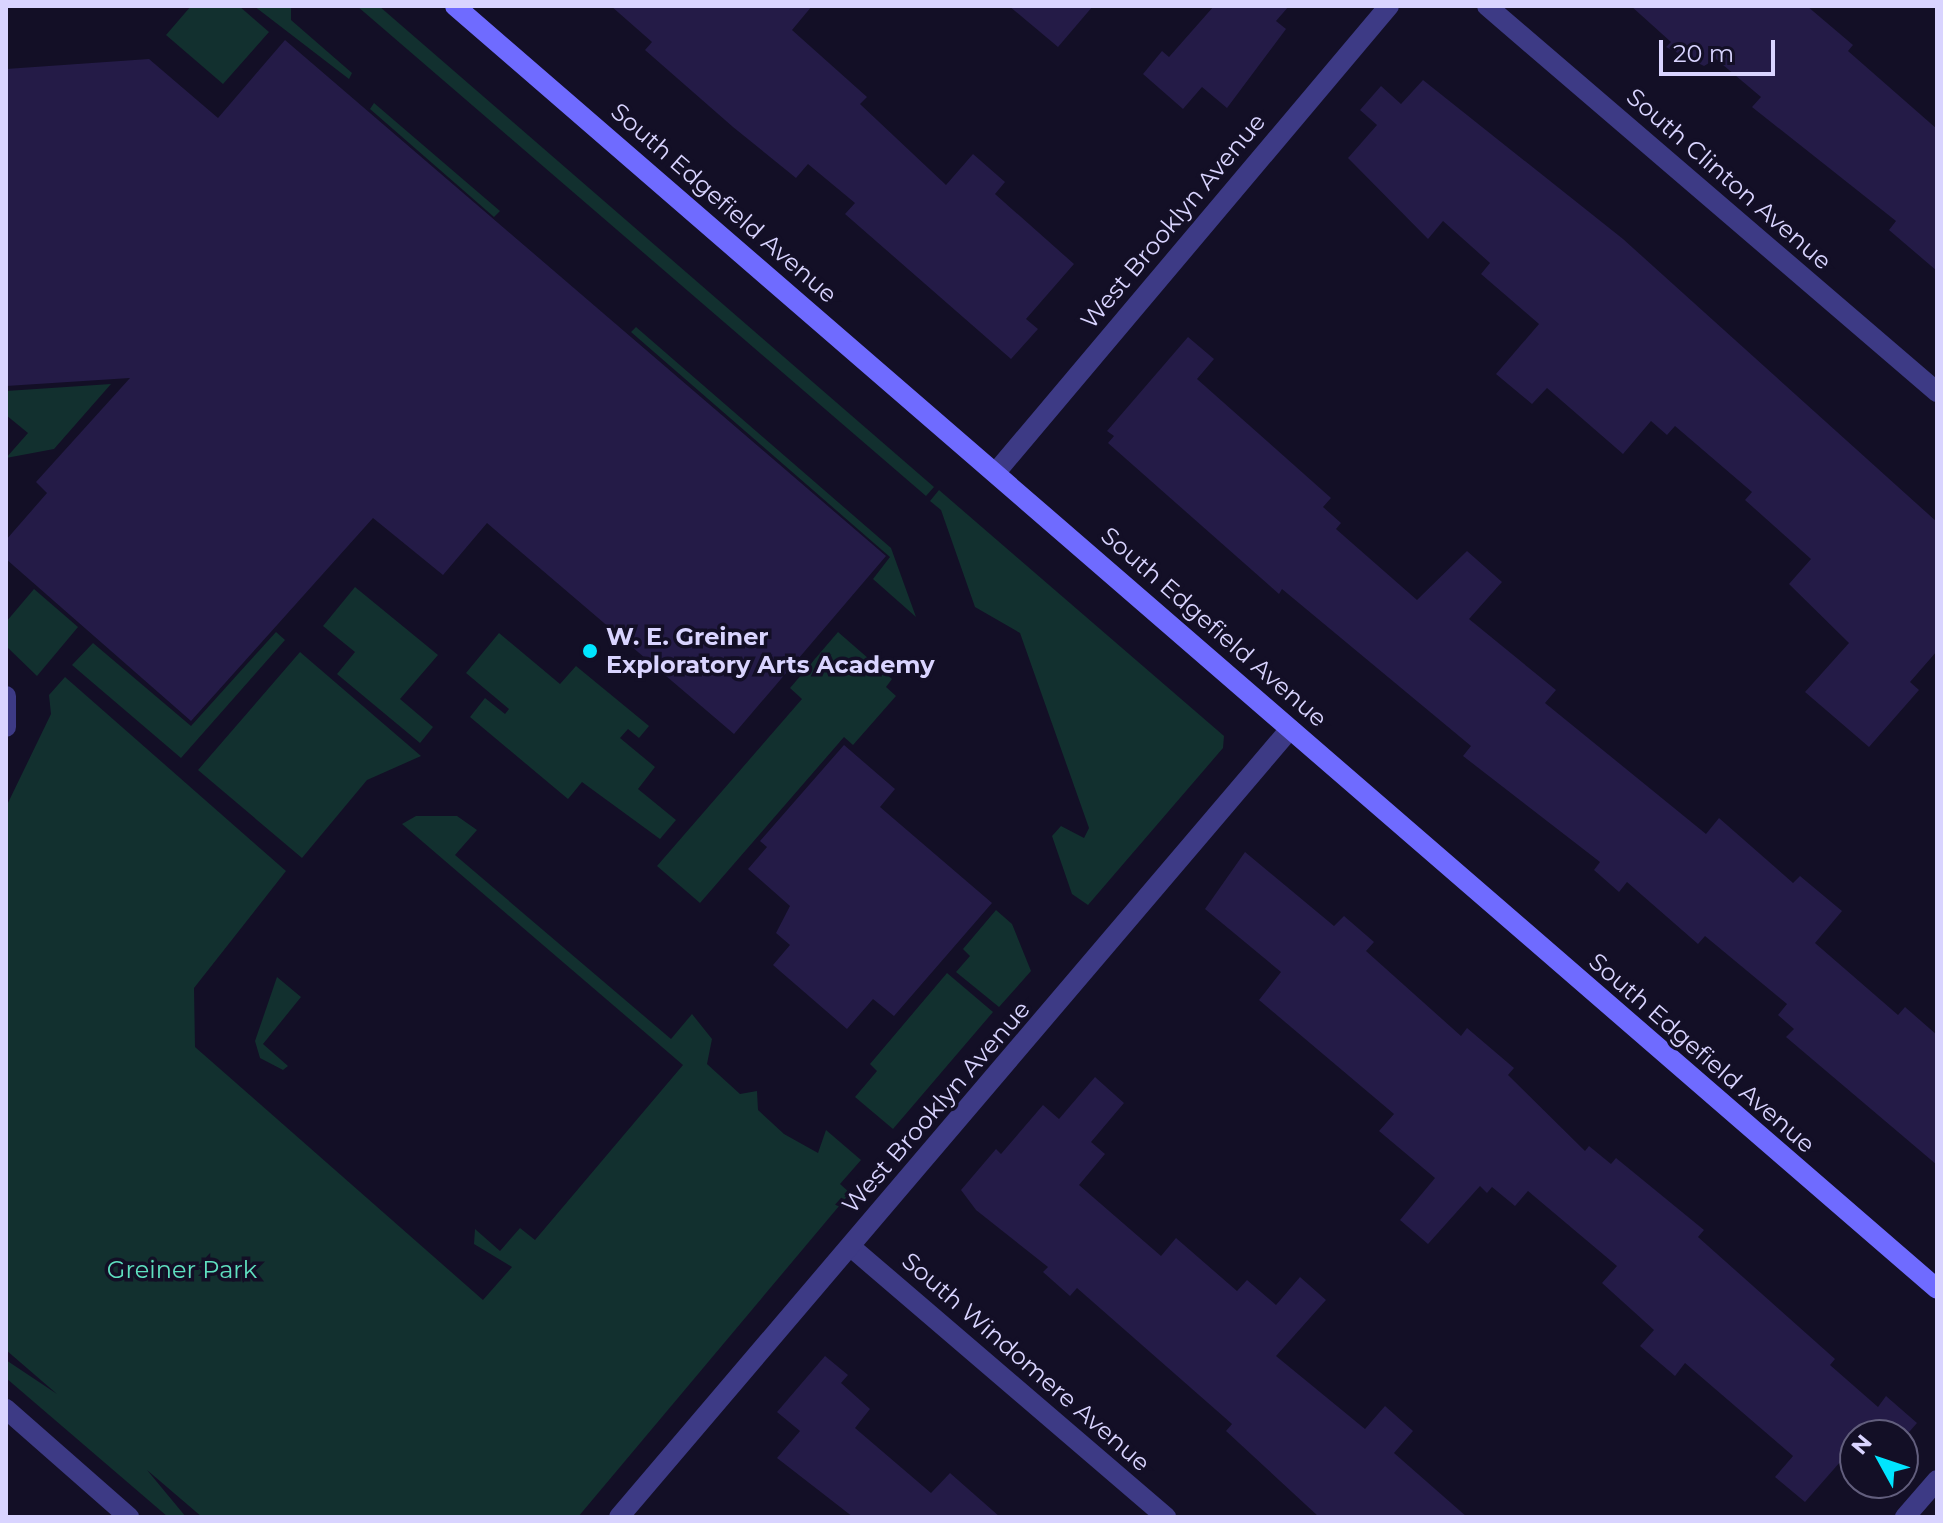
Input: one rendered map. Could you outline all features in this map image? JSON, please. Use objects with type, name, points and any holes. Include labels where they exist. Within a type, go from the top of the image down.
[{"type":"street","name":"South Edgefield Avenue","points":[[455,6],[997,471],[1937,1289]]},
{"type":"street","name":"West Brooklyn Avenue","points":[[997,471],[1389,6]]},
{"type":"street","name":"South Clinton Avenue","points":[[1487,6],[1937,392]]},
{"type":"street","points":[[6,696],[6,727]]},
{"type":"street","name":"West Brooklyn Avenue","points":[[619,1517],[1290,729]]},
{"type":"street","name":"South Windomere Avenue","points":[[851,1247],[1166,1517]]},
{"type":"street","points":[[6,1409],[129,1517]]},
{"type":"street","points":[[1905,1517],[1937,1480]]},
{"type":"green space","points":[[191,6],[239,6],[269,32],[223,84],[166,35]]},
{"type":"green space","points":[[254,6],[291,6],[291,20],[352,73],[349,79]]},
{"type":"green space","points":[[357,6],[379,6],[934,487],[926,496]]},
{"type":"green space","points":[[374,103],[500,211],[494,217],[370,109]]},
{"type":"green space","points":[[636,327],[891,548],[916,617],[873,579],[890,557],[631,332]]},
{"type":"green space","points":[[111,384],[54,449],[6,458],[28,433],[6,415],[6,391]]},
{"type":"green space","points":[[939,490],[1224,736],[1223,748],[1088,905],[1072,894],[1052,836],[1061,826],[1084,838],[1089,828],[1020,633],[975,607],[941,510],[930,501]]},
{"type":"green space","points":[[355,587],[438,655],[400,699],[433,727],[420,743],[337,674],[355,652],[323,626]]},
{"type":"green space","points":[[34,589],[78,627],[37,676],[6,646],[6,622]]},
{"type":"green space","points":[[276,632],[285,640],[181,758],[72,665],[93,643],[191,726]]},
{"type":"green space","points":[[838,632],[892,679],[886,687],[896,696],[853,745],[844,737],[700,903],[657,866],[802,699],[790,688]]},
{"type":"green space","points":[[499,633],[560,684],[576,666],[649,726],[639,738],[628,729],[620,738],[655,767],[638,789],[676,820],[660,839],[582,782],[568,799],[470,717],[485,698],[505,714],[509,709],[466,673]]},
{"type":"green space","points":[[300,652],[421,756],[367,780],[302,858],[198,770]]},
{"type":"green space","name":"Greiner Park","points":[[65,677],[286,871],[194,988],[195,1047],[483,1300],[512,1267],[474,1244],[475,1229],[500,1251],[520,1228],[535,1240],[683,1065],[402,824],[416,816],[457,816],[477,830],[455,855],[671,1039],[692,1014],[712,1039],[707,1064],[740,1094],[757,1091],[758,1110],[784,1134],[818,1153],[826,1130],[861,1160],[840,1184],[850,1193],[578,1517],[202,1517],[147,1470],[186,1517],[168,1517],[6,1378],[6,1360],[57,1394],[6,1350],[6,807],[51,714],[49,695]]},
{"type":"green space","points":[[996,910],[1012,924],[1031,971],[999,1007],[956,972],[970,956],[963,949]]},
{"type":"green space","points":[[947,973],[993,1012],[893,1129],[855,1097],[877,1071],[870,1064]]},
{"type":"green space","points":[[277,977],[301,997],[263,1044],[288,1066],[283,1070],[260,1058],[255,1041]]},
{"type":"building","points":[[611,6],[812,6],[792,30],[867,97],[860,104],[946,185],[973,154],[1005,182],[995,194],[1074,264],[1026,319],[1038,329],[1011,359],[845,214],[855,203],[808,164],[796,178],[645,50],[652,42]]},
{"type":"building","points":[[1009,6],[1093,6],[1058,47]]},
{"type":"building","points":[[1214,6],[1289,6],[1276,21],[1286,29],[1227,108],[1202,87],[1183,109],[1143,74],[1162,51],[1169,57]]},
{"type":"building","points":[[1631,6],[1807,6],[1853,45],[1848,51],[1937,129],[1937,271],[1889,230],[1896,221],[1752,107],[1761,97],[1716,59],[1704,66],[1666,47],[1671,42]]},
{"type":"building","points":[[285,40],[886,556],[734,734],[487,523],[443,575],[373,518],[191,721],[6,559],[6,540],[47,493],[36,482],[130,378],[6,386],[6,69],[149,59],[218,118]]},
{"type":"building","points":[[1423,80],[1623,239],[1937,522],[1937,651],[1910,682],[1919,690],[1869,747],[1805,692],[1849,643],[1789,584],[1811,559],[1745,500],[1752,492],[1675,426],[1667,435],[1651,421],[1623,454],[1547,388],[1532,404],[1496,374],[1539,324],[1481,274],[1490,263],[1443,221],[1428,239],[1348,158],[1377,125],[1360,110],[1381,86],[1401,104]]},
{"type":"building","points":[[1188,337],[1214,359],[1197,379],[1331,498],[1323,507],[1341,523],[1336,529],[1417,600],[1467,551],[1502,582],[1469,619],[1556,690],[1545,703],[1706,834],[1719,818],[1793,883],[1800,876],[1842,911],[1815,943],[1898,1015],[1905,1007],[1937,1035],[1937,1165],[1786,1037],[1794,1029],[1778,1015],[1787,1004],[1705,936],[1698,944],[1627,882],[1619,892],[1594,870],[1600,862],[1463,756],[1471,746],[1282,589],[1279,594],[1108,443],[1114,436],[1107,431]]},
{"type":"building","points":[[844,745],[895,789],[880,807],[992,903],[894,1016],[873,999],[847,1029],[773,965],[790,945],[776,933],[790,906],[748,869],[767,847],[760,841]]},
{"type":"building","points":[[1245,852],[1334,926],[1344,916],[1374,942],[1366,951],[1461,1036],[1467,1028],[1514,1068],[1508,1075],[1585,1151],[1589,1146],[1611,1164],[1616,1158],[1704,1230],[1698,1237],[1835,1359],[1830,1365],[1878,1407],[1886,1396],[1912,1419],[1839,1419],[1839,1463],[1805,1502],[1775,1477],[1793,1456],[1685,1363],[1675,1376],[1640,1346],[1654,1330],[1602,1283],[1617,1266],[1528,1191],[1515,1206],[1492,1187],[1487,1193],[1480,1186],[1428,1244],[1400,1220],[1435,1178],[1379,1131],[1394,1114],[1259,1000],[1281,972],[1205,909]]},
{"type":"building","points":[[1095,1077],[1124,1103],[1091,1142],[1105,1154],[1079,1185],[1161,1256],[1176,1238],[1237,1291],[1247,1280],[1276,1305],[1300,1277],[1326,1300],[1276,1356],[1365,1429],[1385,1406],[1413,1431],[1394,1453],[1467,1517],[1319,1517],[1226,1431],[1232,1424],[1077,1288],[1070,1296],[1043,1272],[1048,1267],[976,1210],[961,1190],[996,1149],[1001,1154],[1043,1105],[1059,1119]]},
{"type":"building","points":[[825,1356],[848,1375],[841,1383],[870,1409],[855,1428],[931,1493],[950,1473],[1000,1517],[853,1517],[777,1458],[800,1431],[777,1412]]},
{"type":"place","name":"W. E. Greiner Exploratory Arts Academy","points":[[590,651]]}]
